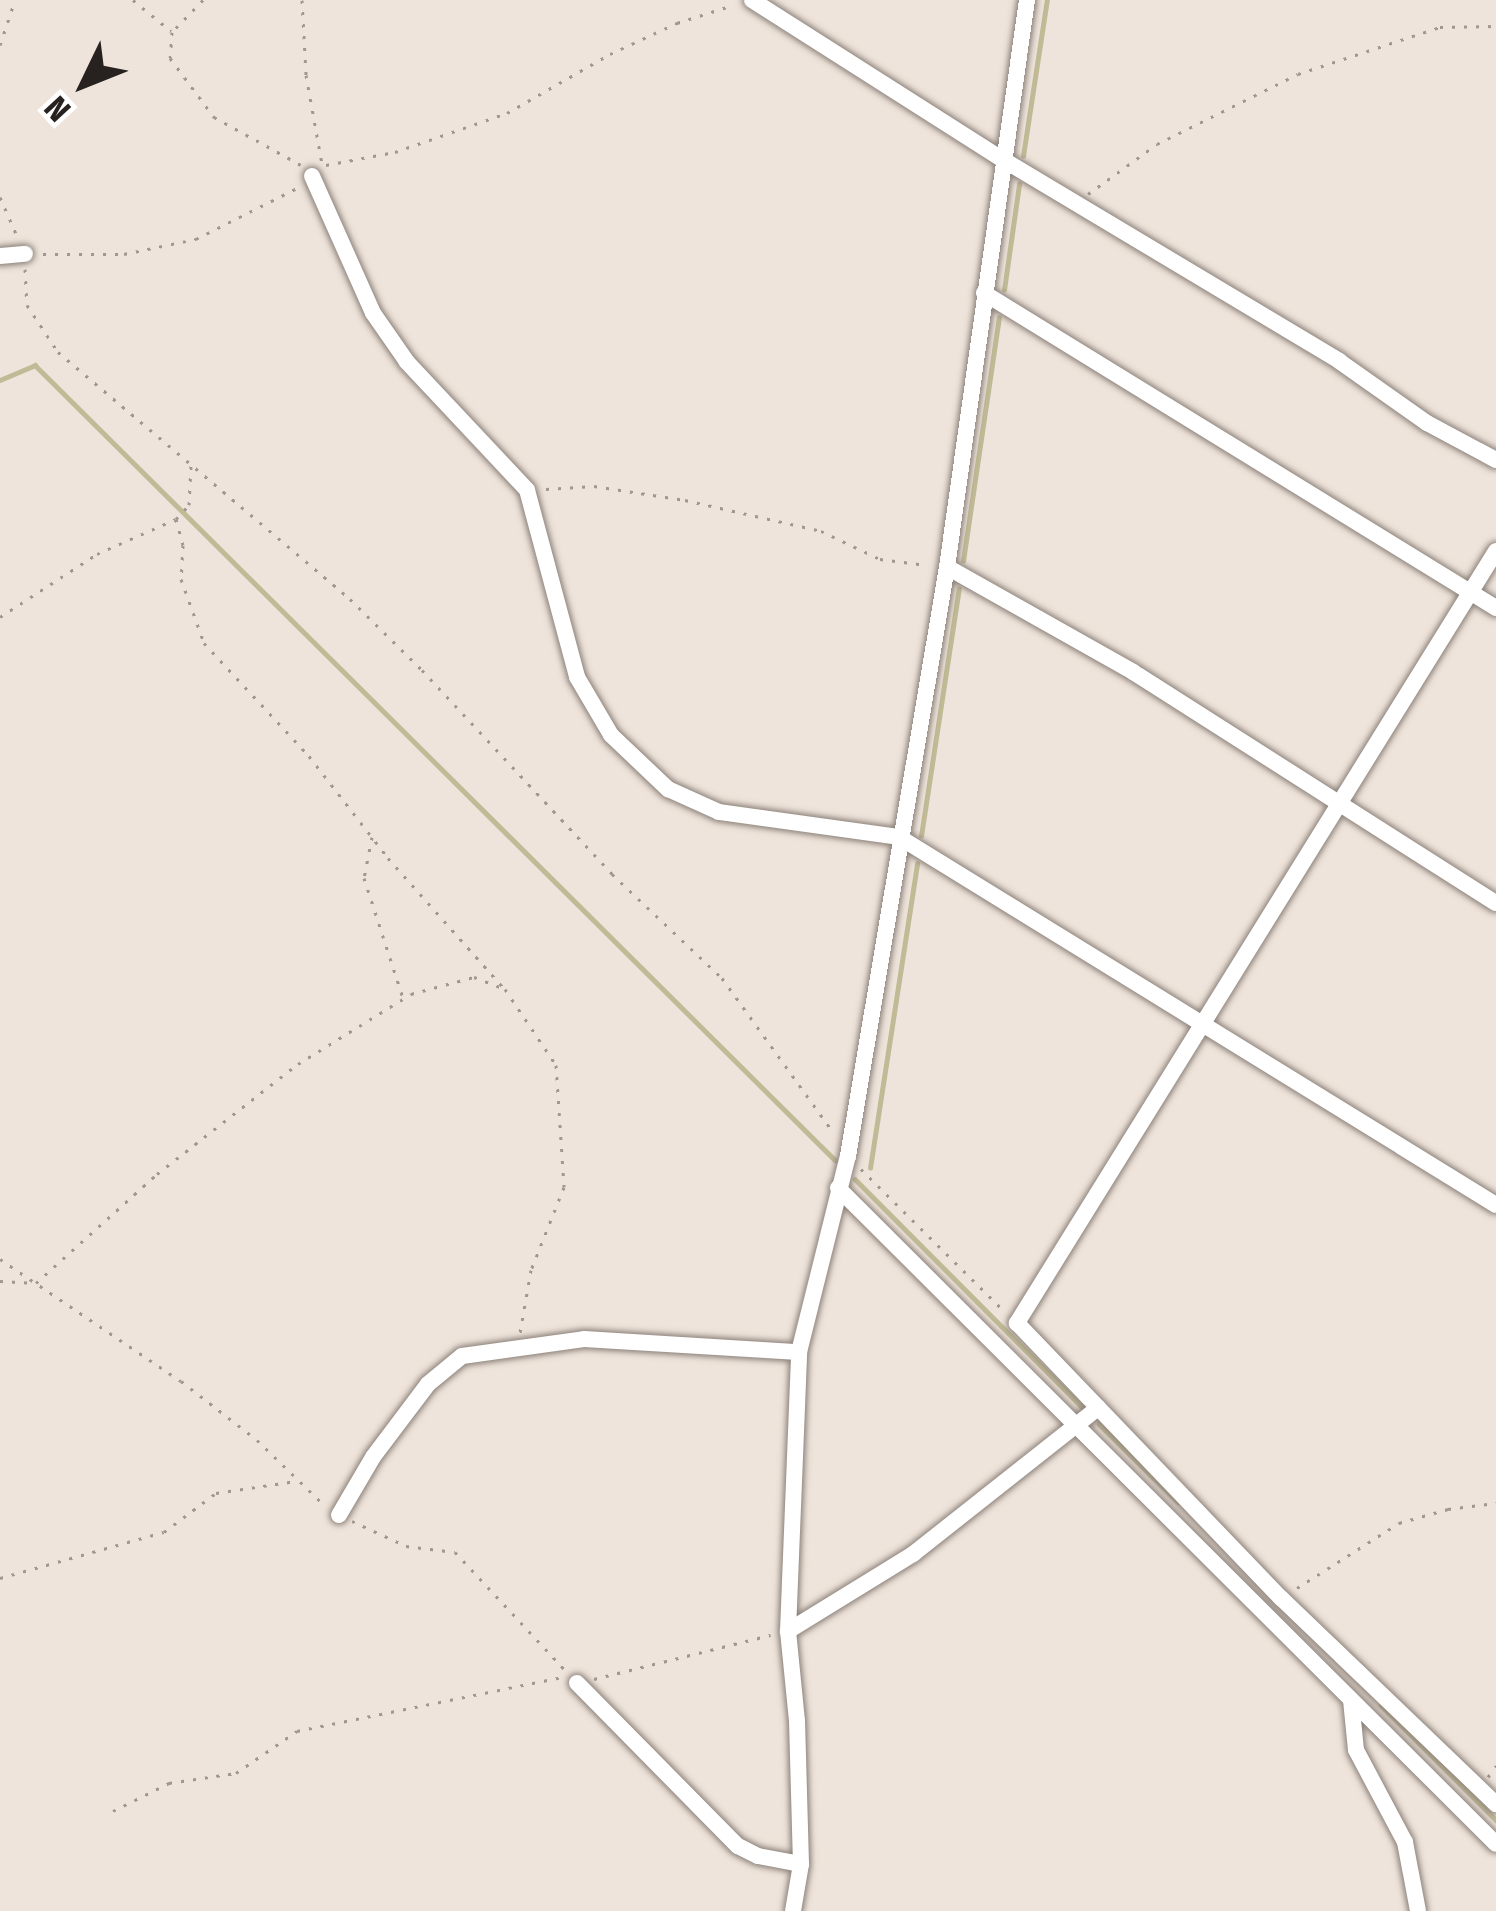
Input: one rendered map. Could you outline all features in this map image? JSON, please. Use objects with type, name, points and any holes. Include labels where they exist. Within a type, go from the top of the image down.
[{"type":"street","points":[[753,0],[1002,159],[1339,361],[1427,423],[1496,460]]},
{"type":"street","points":[[792,1910],[801,1864],[797,1721],[788,1631],[800,1352],[848,1156],[947,567],[1027,0]]},
{"type":"street","points":[[317,171],[373,313],[407,362],[527,490],[577,677],[611,735],[668,789],[718,812],[899,837],[1496,1205]]},
{"type":"street","points":[[0,256],[25,254]]},
{"type":"street","points":[[984,293],[1496,608]]},
{"type":"street","points":[[1496,551],[1017,1323],[1281,1598],[1496,1804]]},
{"type":"street","points":[[947,567],[1133,672],[1496,903]]},
{"type":"street","points":[[838,1188],[1496,1844]]},
{"type":"street","points":[[339,1515],[373,1457],[445,1364],[462,1356],[517,1347],[634,1340],[800,1352]]},
{"type":"street","points":[[788,1631],[913,1554],[1099,1408]]},
{"type":"street","points":[[577,1683],[738,1846],[758,1856],[801,1864]]},
{"type":"street","points":[[1351,1700],[1356,1750],[1405,1842],[1418,1911]]},
{"type":"path","points":[[0,45],[15,0]]},
{"type":"path","points":[[134,0],[172,32]]},
{"type":"path","points":[[203,0],[172,32],[170,58],[214,118],[317,171]]},
{"type":"path","points":[[302,0],[317,171]]},
{"type":"path","points":[[25,254],[124,254],[196,239],[293,193],[317,171],[395,152],[507,113],[677,23],[753,0]]},
{"type":"path","points":[[1077,202],[1157,144],[1298,74],[1440,27],[1496,26]]},
{"type":"path","points":[[0,197],[25,254],[27,305],[58,352],[350,599],[612,874],[722,978],[848,1156]]},
{"type":"path","points":[[0,617],[98,554],[176,519],[189,505],[191,465]]},
{"type":"path","points":[[527,490],[594,487],[685,500],[821,531],[880,559],[947,567]]},
{"type":"path","points":[[176,519],[183,545],[181,579],[204,643],[309,756],[505,989],[556,1065],[564,1187],[531,1270],[517,1347]]},
{"type":"path","points":[[372,836],[364,878],[404,998]]},
{"type":"path","points":[[0,1281],[36,1283],[157,1174],[298,1064],[404,998],[474,977],[505,989]]},
{"type":"path","points":[[864,1172],[1017,1323]]},
{"type":"path","points":[[0,1259],[181,1381],[257,1440],[339,1515],[406,1546],[455,1552],[571,1676],[297,1731],[236,1773],[170,1784],[112,1811]]},
{"type":"path","points":[[0,1578],[164,1532],[216,1493],[297,1481]]},
{"type":"path","points":[[1281,1598],[1399,1523],[1448,1509],[1496,1503]]},
{"type":"path","points":[[577,1683],[788,1631]]},
{"type":"waterway","points":[[1023,156],[1047,0]]},
{"type":"waterway","points":[[1004,290],[1019,184]]},
{"type":"waterway","points":[[963,561],[999,318]]},
{"type":"waterway","points":[[0,380],[35,365],[835,1160]]},
{"type":"waterway","points":[[921,836],[959,589]]},
{"type":"waterway","points":[[870,1168],[917,864]]},
{"type":"waterway","points":[[855,1179],[1082,1407]]},
{"type":"waterway","points":[[1099,1424],[1178,1502]]},
{"type":"waterway","points":[[1381,1705],[1496,1820]]}]
